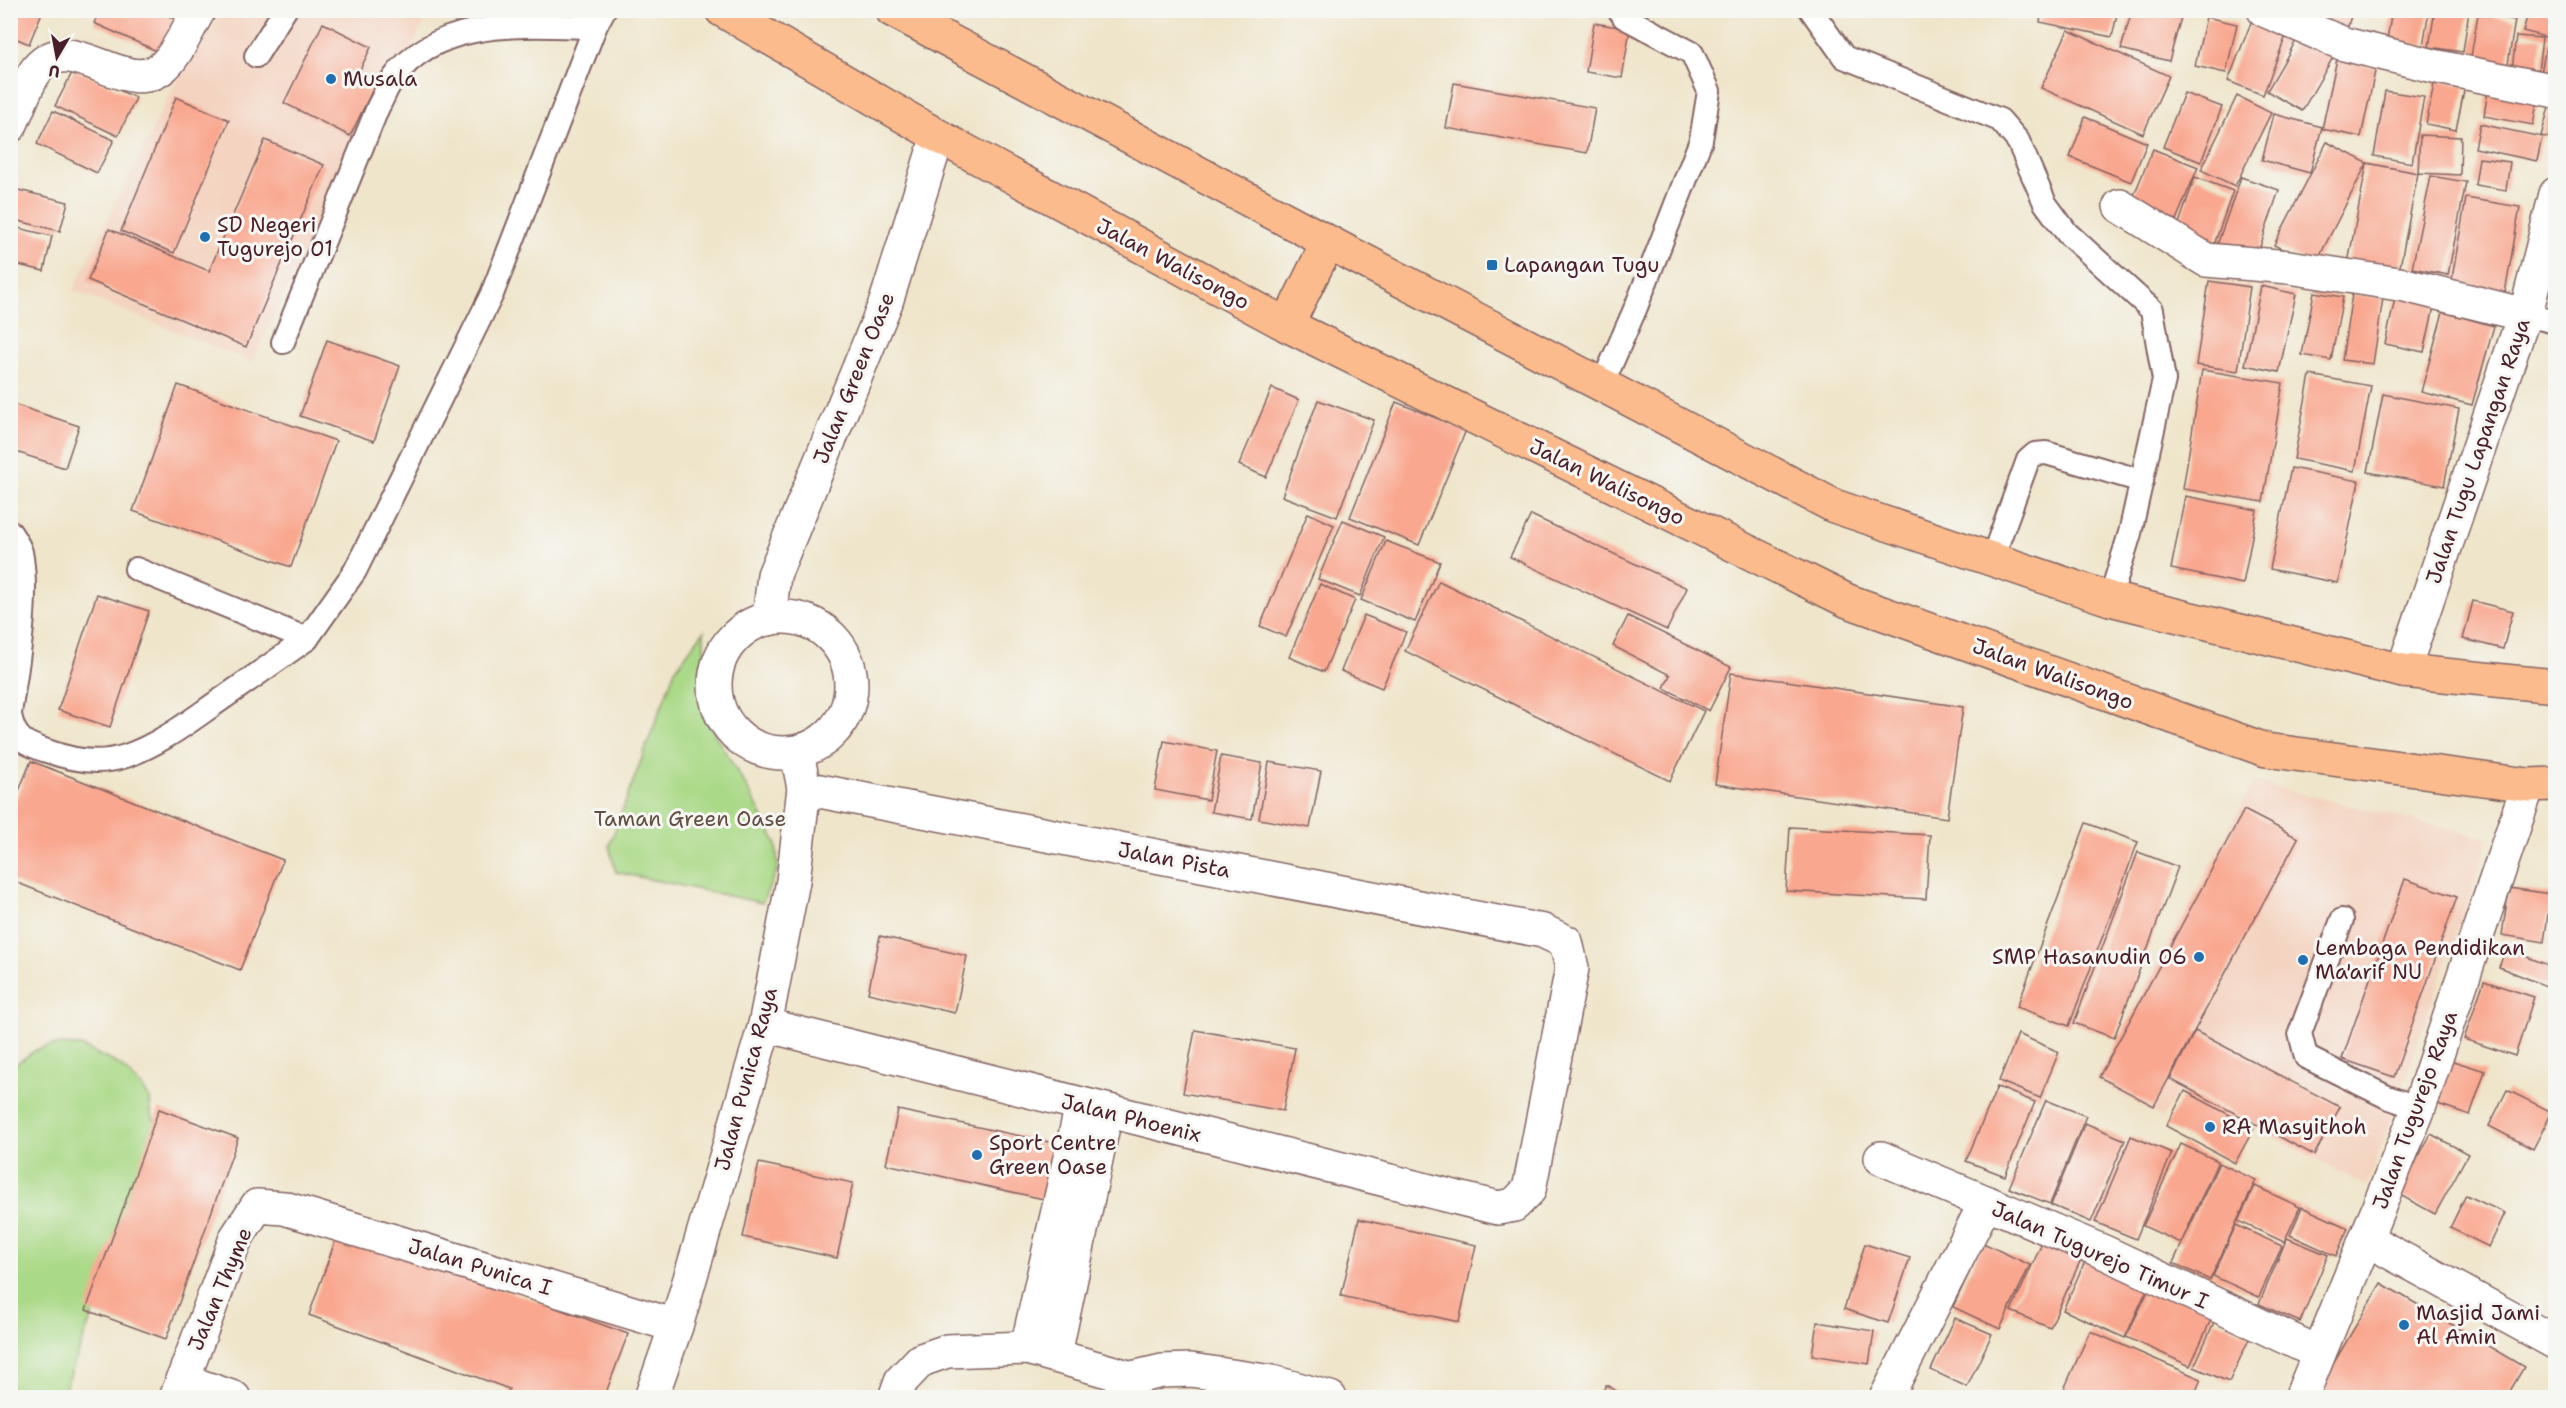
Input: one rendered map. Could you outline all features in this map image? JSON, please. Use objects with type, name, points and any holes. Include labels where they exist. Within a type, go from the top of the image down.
[{"type":"highway","name":"Jalan Walisongo","points":[[722,10],[938,136],[1287,325],[1848,601],[2266,750],[2542,784]]},
{"type":"highway","points":[[892,10],[1328,242],[1834,506],[2110,599],[2403,671],[2556,686]]},
{"type":"highway","points":[[1287,325],[1328,242]]},
{"type":"street","points":[[10,126],[37,69],[52,57],[66,55],[130,76],[147,75],[165,65],[199,10]]},
{"type":"street","points":[[2279,13],[2344,44],[2438,67],[2556,91]]},
{"type":"street","name":"Jalan Green Oase","points":[[769,619],[774,575],[886,302],[938,136]]},
{"type":"street","name":"Jalan Tugu Lapangan Raya","points":[[2403,671],[2540,319],[2556,194]]},
{"type":"street","points":[[2120,206],[2206,260],[2289,267],[2405,285],[2540,319]]},
{"type":"street","points":[[796,618],[821,628],[840,647],[851,672],[851,699],[841,723],[822,742],[797,753],[770,753],[746,743],[726,724],[715,700],[715,673],[725,648],[744,628],[769,619],[796,618]]},
{"type":"street","name":"Jalan Punica Raya","points":[[651,1398],[676,1326],[765,1025],[793,881],[804,788],[797,753]]},
{"type":"street","name":"Jalan Tugurejo Raya","points":[[2301,1398],[2419,1108],[2542,784]]},
{"type":"street","name":"Jalan Pista","points":[[804,788],[1543,931],[1566,942],[1572,968],[1528,1190],[1514,1205],[1498,1208]]},
{"type":"street","name":"Jalan Phoenix","points":[[765,1025],[1094,1109],[1498,1208]]},
{"type":"street","points":[[1041,1351],[1094,1109]]},
{"type":"street","name":"Jalan Tugurejo Timur I","points":[[1881,1158],[1985,1204],[2104,1252],[2284,1339],[2319,1353]]},
{"type":"street","points":[[1886,1398],[1985,1204]]},
{"type":"street","name":"Jalan Thyme","points":[[179,1389],[236,1238],[257,1206],[284,1208]]},
{"type":"street","name":"Jalan Punica I","points":[[284,1208],[676,1326]]},
{"type":"street","points":[[2366,1239],[2556,1343]]},
{"type":"street","points":[[895,1398],[901,1381],[921,1360],[946,1351],[1041,1351],[1136,1391],[1162,1371],[1191,1370],[1272,1382],[1330,1398]]},
{"type":"street","points":[[179,1389],[234,1398]]},
{"type":"lane","points":[[256,56],[285,10]]},
{"type":"lane","points":[[1602,385],[1636,308],[1701,140],[1709,91],[1692,53],[1624,17],[1619,10]]},
{"type":"lane","points":[[1811,10],[1844,57],[2000,120],[2018,141],[2045,203],[2067,233],[2152,310],[2164,380],[2130,533],[2110,599]]},
{"type":"lane","points":[[10,532],[20,550],[23,580],[20,650],[10,714],[14,731],[21,741],[43,750],[74,761],[96,761],[124,757],[148,747],[183,726],[308,639],[355,571],[492,294],[599,19],[501,26],[467,33],[437,43],[417,56],[394,78],[378,107],[284,342]]},
{"type":"lane","points":[[1992,559],[2028,460],[2035,454],[2046,453],[2142,481]]},
{"type":"lane","points":[[136,569],[308,639]]},
{"type":"lane","points":[[2342,920],[2300,1033],[2306,1057],[2386,1097],[2419,1108]]},
{"type":"shaded area","name":"SD Negeri Tugurejo 01","points":[[222,11],[431,11],[337,184],[252,362],[73,290],[174,86]]},
{"type":"shaded area","name":"Lembaga Pendidikan Ma'arif NU","points":[[2254,782],[2489,839],[2367,1187],[2180,1087],[2162,1118],[2095,1081]]},
{"type":"green space","name":"Taman Green Oase","points":[[704,631],[704,717],[749,791],[776,843],[778,868],[762,903],[616,872],[609,846],[675,670]]},
{"type":"green space","points":[[53,1045],[81,1046],[120,1065],[142,1087],[150,1099],[151,1113],[160,1132],[62,1397],[11,1397],[10,1068],[36,1050]]},
{"type":"building","points":[[10,10],[43,10],[29,44],[10,36]]},
{"type":"building","points":[[100,10],[157,10],[175,19],[159,52],[94,23]]},
{"type":"building","points":[[2042,10],[2118,10],[2112,37],[2040,22]]},
{"type":"building","points":[[2132,10],[2183,10],[2169,61],[2121,49]]},
{"type":"building","points":[[2316,10],[2353,10],[2345,35],[2311,25]]},
{"type":"building","points":[[2392,10],[2429,10],[2423,46],[2387,40]]},
{"type":"building","points":[[2435,10],[2469,10],[2463,52],[2429,47]]},
{"type":"building","points":[[2529,10],[2556,10],[2556,40],[2523,31]]},
{"type":"building","points":[[2478,14],[2515,20],[2507,70],[2470,63]]},
{"type":"building","points":[[2254,15],[2289,28],[2263,95],[2228,81]]},
{"type":"building","points":[[2206,17],[2237,24],[2226,73],[2195,66]]},
{"type":"building","name":"Musala","points":[[323,23],[371,47],[358,74],[376,83],[350,136],[284,103]]},
{"type":"building","points":[[1594,23],[1630,29],[1622,78],[1586,72]]},
{"type":"building","points":[[2068,30],[2169,76],[2143,134],[2041,88]]},
{"type":"building","points":[[2301,32],[2336,52],[2302,111],[2267,91]]},
{"type":"building","points":[[2516,36],[2542,38],[2537,81],[2511,78]]},
{"type":"building","points":[[2547,41],[2556,42],[2556,87],[2539,84]]},
{"type":"building","points":[[2337,59],[2376,67],[2361,137],[2322,129]]},
{"type":"building","points":[[74,69],[136,98],[118,136],[55,106]]},
{"type":"building","points":[[2435,79],[2465,86],[2456,130],[2426,124]]},
{"type":"building","points":[[1454,83],[1595,108],[1587,153],[1446,128]]},
{"type":"building","points":[[2488,90],[2538,98],[2533,125],[2484,116]]},
{"type":"building","points":[[2385,91],[2424,97],[2412,163],[2374,156]]},
{"type":"building","points":[[2184,93],[2222,107],[2201,162],[2163,147]]},
{"type":"building","points":[[2237,96],[2271,113],[2235,186],[2201,170]]},
{"type":"building","points":[[176,97],[229,120],[174,253],[121,231]]},
{"type":"building","points":[[2549,107],[2556,109],[2556,139],[2541,136]]},
{"type":"building","points":[[53,111],[114,140],[97,173],[37,144]]},
{"type":"building","points":[[2274,114],[2322,127],[2310,173],[2262,160]]},
{"type":"building","points":[[2085,117],[2147,143],[2131,182],[2070,157]]},
{"type":"building","points":[[2480,124],[2542,137],[2537,161],[2475,148]]},
{"type":"building","points":[[2420,135],[2461,137],[2460,175],[2418,173]]},
{"type":"building","points":[[265,140],[324,165],[246,347],[88,280],[109,229],[209,271]]},
{"type":"building","points":[[2327,142],[2367,163],[2315,265],[2274,245]]},
{"type":"building","points":[[2153,149],[2198,167],[2176,220],[2131,202]]},
{"type":"building","points":[[2479,158],[2510,162],[2506,190],[2475,185]]},
{"type":"building","points":[[2367,163],[2418,173],[2399,272],[2348,263]]},
{"type":"building","points":[[2431,176],[2466,182],[2448,275],[2412,268]]},
{"type":"building","points":[[2195,177],[2233,191],[2214,245],[2176,232]]},
{"type":"building","points":[[2241,177],[2279,190],[2256,259],[2217,245]]},
{"type":"building","points":[[10,188],[68,202],[60,231],[10,219]]},
{"type":"building","points":[[2466,198],[2520,207],[2504,299],[2450,290]]},
{"type":"building","points":[[10,226],[52,236],[44,271],[10,263]]},
{"type":"building","points":[[2209,281],[2250,287],[2238,371],[2196,365]]},
{"type":"building","points":[[2261,286],[2296,294],[2279,372],[2245,365]]},
{"type":"building","points":[[2314,292],[2343,297],[2331,360],[2302,355]]},
{"type":"building","points":[[2352,294],[2383,298],[2373,364],[2342,360]]},
{"type":"building","points":[[2396,294],[2435,302],[2424,352],[2385,344]]},
{"type":"building","points":[[2443,312],[2494,326],[2472,405],[2421,392]]},
{"type":"building","points":[[327,340],[400,366],[374,441],[300,416]]},
{"type":"building","points":[[2202,370],[2283,383],[2263,502],[2183,489]]},
{"type":"building","points":[[2310,375],[2371,386],[2355,471],[2294,459]]},
{"type":"building","points":[[178,385],[336,441],[291,567],[133,511]]},
{"type":"building","points":[[1272,388],[1299,400],[1266,477],[1239,465]]},
{"type":"building","points":[[2383,394],[2459,409],[2444,486],[2368,472]]},
{"type":"building","points":[[1318,400],[1374,420],[1337,517],[1282,496]]},
{"type":"building","points":[[1396,402],[1466,430],[1419,545],[1350,517]]},
{"type":"building","points":[[10,403],[79,426],[65,468],[10,450]]},
{"type":"building","points":[[2291,468],[2359,481],[2338,583],[2270,569]]},
{"type":"building","points":[[2185,496],[2257,510],[2243,584],[2171,569]]},
{"type":"building","points":[[1308,513],[1334,525],[1286,637],[1260,626]]},
{"type":"building","points":[[1531,515],[1687,588],[1667,630],[1510,557]]},
{"type":"building","points":[[1343,520],[1384,537],[1360,596],[1318,579]]},
{"type":"building","points":[[1386,541],[1440,562],[1415,622],[1361,600]]},
{"type":"building","points":[[1439,581],[1704,711],[1670,781],[1405,651]]},
{"type":"building","points":[[1320,584],[1355,600],[1324,672],[1289,657]]},
{"type":"building","points":[[97,594],[149,611],[110,727],[58,710]]},
{"type":"building","points":[[2473,601],[2513,611],[2503,649],[2463,639]]},
{"type":"building","points":[[1364,615],[1406,632],[1382,688],[1341,671]]},
{"type":"building","points":[[1628,616],[1731,667],[1709,711],[1664,688],[1670,675],[1613,646]]},
{"type":"building","points":[[1731,673],[1963,707],[1947,818],[1715,784]]},
{"type":"building","points":[[1164,741],[1217,751],[1208,800],[1155,790]]},
{"type":"building","points":[[1221,756],[1262,763],[1252,819],[1211,812]]},
{"type":"building","points":[[31,761],[283,860],[240,970],[10,880],[10,813]]},
{"type":"building","points":[[1269,762],[1321,771],[1310,828],[1259,819]]},
{"type":"building","name":"SMP Hasanudin 06","points":[[2244,810],[2298,838],[2154,1106],[2099,1077]]},
{"type":"building","points":[[2086,823],[2138,842],[2069,1026],[2017,1007]]},
{"type":"building","points":[[1790,827],[1930,835],[1926,899],[1786,891]]},
{"type":"building","points":[[2138,852],[2178,867],[2114,1038],[2074,1023]]},
{"type":"building","points":[[2405,879],[2457,897],[2394,1077],[2342,1059]]},
{"type":"building","points":[[2509,888],[2551,894],[2544,942],[2502,935]]},
{"type":"building","points":[[880,936],[967,956],[955,1013],[868,993]]},
{"type":"building","points":[[2506,949],[2556,968],[2556,990],[2499,967]]},
{"type":"building","points":[[2484,981],[2534,997],[2515,1056],[2464,1039]]},
{"type":"building","points":[[1195,1030],[1295,1048],[1283,1111],[1183,1093]]},
{"type":"building","points":[[2195,1031],[2340,1107],[2314,1155],[2170,1079]]},
{"type":"building","points":[[2018,1034],[2059,1052],[2040,1098],[1999,1081]]},
{"type":"building","points":[[2450,1060],[2485,1071],[2470,1115],[2435,1103]]},
{"type":"building","points":[[1997,1087],[2035,1102],[2005,1176],[1966,1161]]},
{"type":"building","points":[[2507,1090],[2552,1112],[2533,1149],[2489,1126]]},
{"type":"building","name":"RA Masyithoh","points":[[2185,1091],[2254,1128],[2235,1163],[2166,1126]]},
{"type":"building","points":[[2046,1100],[2086,1116],[2050,1204],[2009,1188]]},
{"type":"building","points":[[159,1109],[238,1138],[166,1339],[86,1310]]},
{"type":"building","name":"Sport Centre Green Oase","points":[[898,1110],[1068,1146],[1057,1202],[886,1164]]},
{"type":"building","points":[[2085,1123],[2125,1140],[2091,1222],[2051,1205]]},
{"type":"building","points":[[2431,1134],[2468,1154],[2435,1214],[2398,1194]]},
{"type":"building","points":[[2131,1136],[2172,1153],[2136,1239],[2095,1222]]},
{"type":"building","points":[[2181,1144],[2218,1161],[2181,1243],[2143,1226]]},
{"type":"building","points":[[759,1163],[853,1183],[837,1258],[743,1237]]},
{"type":"building","points":[[2219,1163],[2256,1180],[2210,1280],[2173,1263]]},
{"type":"building","points":[[2255,1186],[2300,1207],[2284,1242],[2238,1221]]},
{"type":"building","points":[[2466,1195],[2505,1213],[2489,1247],[2450,1228]]},
{"type":"building","points":[[2302,1207],[2348,1228],[2336,1256],[2290,1235]]},
{"type":"building","points":[[1359,1219],[1476,1245],[1459,1322],[1341,1296]]},
{"type":"building","points":[[2236,1225],[2282,1246],[2259,1297],[2213,1276]]},
{"type":"building","points":[[339,1230],[628,1334],[604,1398],[506,1398],[509,1389],[309,1315]]},
{"type":"building","points":[[2287,1238],[2328,1255],[2300,1322],[2259,1304]]},
{"type":"building","points":[[2044,1239],[2082,1257],[2050,1328],[2011,1311]]},
{"type":"building","points":[[1983,1243],[2030,1265],[2000,1329],[1953,1307]]},
{"type":"building","points":[[1865,1244],[1910,1258],[1888,1323],[1844,1309]]},
{"type":"building","points":[[2086,1259],[2148,1287],[2125,1338],[2063,1310]]},
{"type":"building","name":"Masjid Jami Al Amin","points":[[2381,1283],[2524,1367],[2506,1398],[2313,1398]]},
{"type":"building","points":[[2151,1285],[2214,1313],[2190,1366],[2126,1337]]},
{"type":"building","points":[[1955,1318],[1992,1334],[1967,1387],[1931,1370]]},
{"type":"building","points":[[2215,1320],[2251,1335],[2229,1382],[2194,1367]]},
{"type":"building","points":[[1817,1322],[1874,1331],[1869,1364],[1812,1355]]},
{"type":"building","points":[[2090,1331],[2201,1379],[2193,1398],[2061,1396]]},
{"type":"building","points":[[1606,1385],[1628,1398],[1599,1398]]},
{"type":"place","name":"Musala","points":[[331,79]]},
{"type":"place","name":"SD Negeri Tugurejo 01","points":[[205,237]]},
{"type":"place","name":"Lapangan Tugu","points":[[1492,265]]},
{"type":"place","name":"SMP Hasanudin 06","points":[[2199,957]]},
{"type":"place","name":"Lembaga Pendidikan Ma'arif NU","points":[[2303,960]]},
{"type":"place","name":"RA Masyithoh","points":[[2210,1127]]},
{"type":"place","name":"Sport Centre Green Oase","points":[[977,1155]]},
{"type":"place","name":"Masjid Jami Al Amin","points":[[2404,1325]]}]
